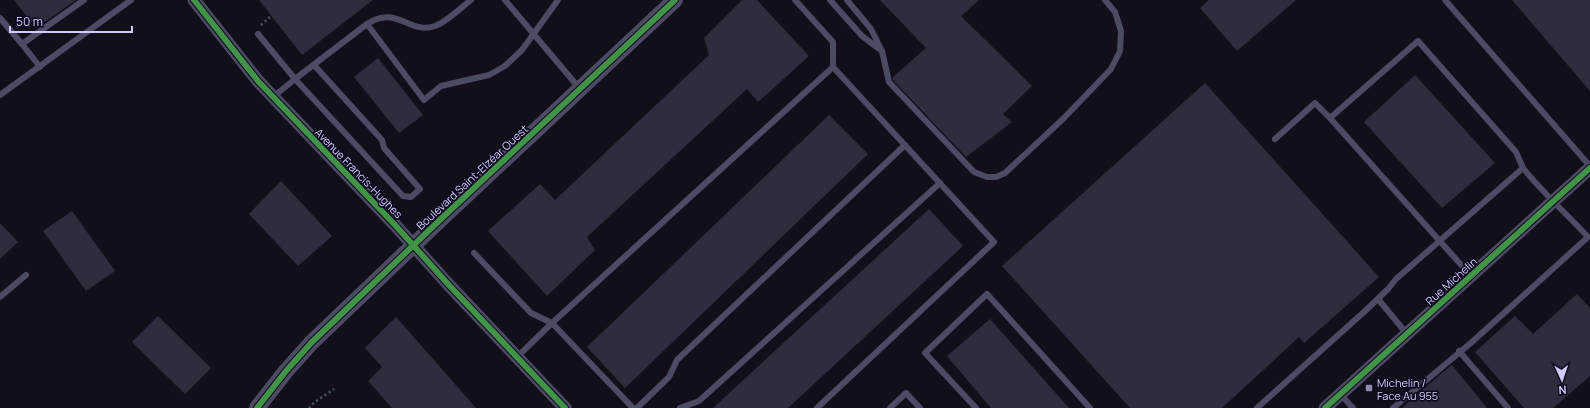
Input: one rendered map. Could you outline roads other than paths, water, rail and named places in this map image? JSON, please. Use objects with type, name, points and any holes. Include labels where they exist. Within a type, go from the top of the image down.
[{"type":"street","name":"Avenue Francis-Hughes","points":[[194,0],[244,65],[273,97],[566,408]]},
{"type":"street","name":"Boulevard Saint-Elzéar Ouest","points":[[257,408],[286,371],[312,342],[675,0]]},
{"type":"street","name":"Rue Michelin","points":[[1325,408],[1590,167]]},
{"type":"lane","points":[[22,44],[84,0]]},
{"type":"lane","points":[[0,95],[131,0]]},
{"type":"lane","points":[[273,97],[295,78],[374,19],[386,16],[419,26],[435,26],[471,0]]},
{"type":"lane","points":[[505,0],[580,89]]},
{"type":"lane","points":[[367,24],[424,100],[441,86],[489,75],[498,71],[522,50],[558,0]]},
{"type":"lane","points":[[795,0],[833,42],[833,67],[994,242],[817,408]]},
{"type":"lane","points":[[830,0],[862,36],[882,51]]},
{"type":"lane","points":[[847,0],[871,29],[882,51],[889,82],[974,172],[987,177],[996,177],[1009,170],[1064,118],[1107,74],[1115,63],[1121,44],[1121,31],[1118,18],[1105,0]]},
{"type":"lane","points":[[1445,0],[1590,167]]},
{"type":"lane","points":[[0,18],[40,67]]},
{"type":"lane","points":[[258,34],[295,78],[403,196],[411,197],[415,195],[420,189],[384,148],[382,140],[314,64]]},
{"type":"lane","points":[[1330,118],[1418,40],[1516,152],[1523,168],[1542,190],[1588,237],[1472,342],[1459,351],[1393,408]]},
{"type":"lane","points":[[517,357],[552,323],[833,67]]},
{"type":"lane","points":[[1275,138],[1315,102],[1471,276]]},
{"type":"lane","points":[[637,408],[669,377],[676,360],[905,145]]},
{"type":"lane","points":[[1257,408],[1378,299],[1396,279],[1523,168]]},
{"type":"lane","points":[[680,408],[699,401],[940,183]]},
{"type":"lane","points":[[474,252],[531,314],[552,323],[633,408]]},
{"type":"lane","points":[[0,297],[26,275]]},
{"type":"lane","points":[[976,408],[925,353],[988,294],[1090,408]]},
{"type":"lane","points":[[1378,299],[1407,334]]},
{"type":"lane","points":[[1459,351],[1508,408]]},
{"type":"lane","points":[[890,408],[906,393],[920,408]]},
{"type":"lane","points":[[1340,394],[1353,408]]},
{"type":"place","name":"Michelin / Face Au 955","points":[[1369,388]]}]
